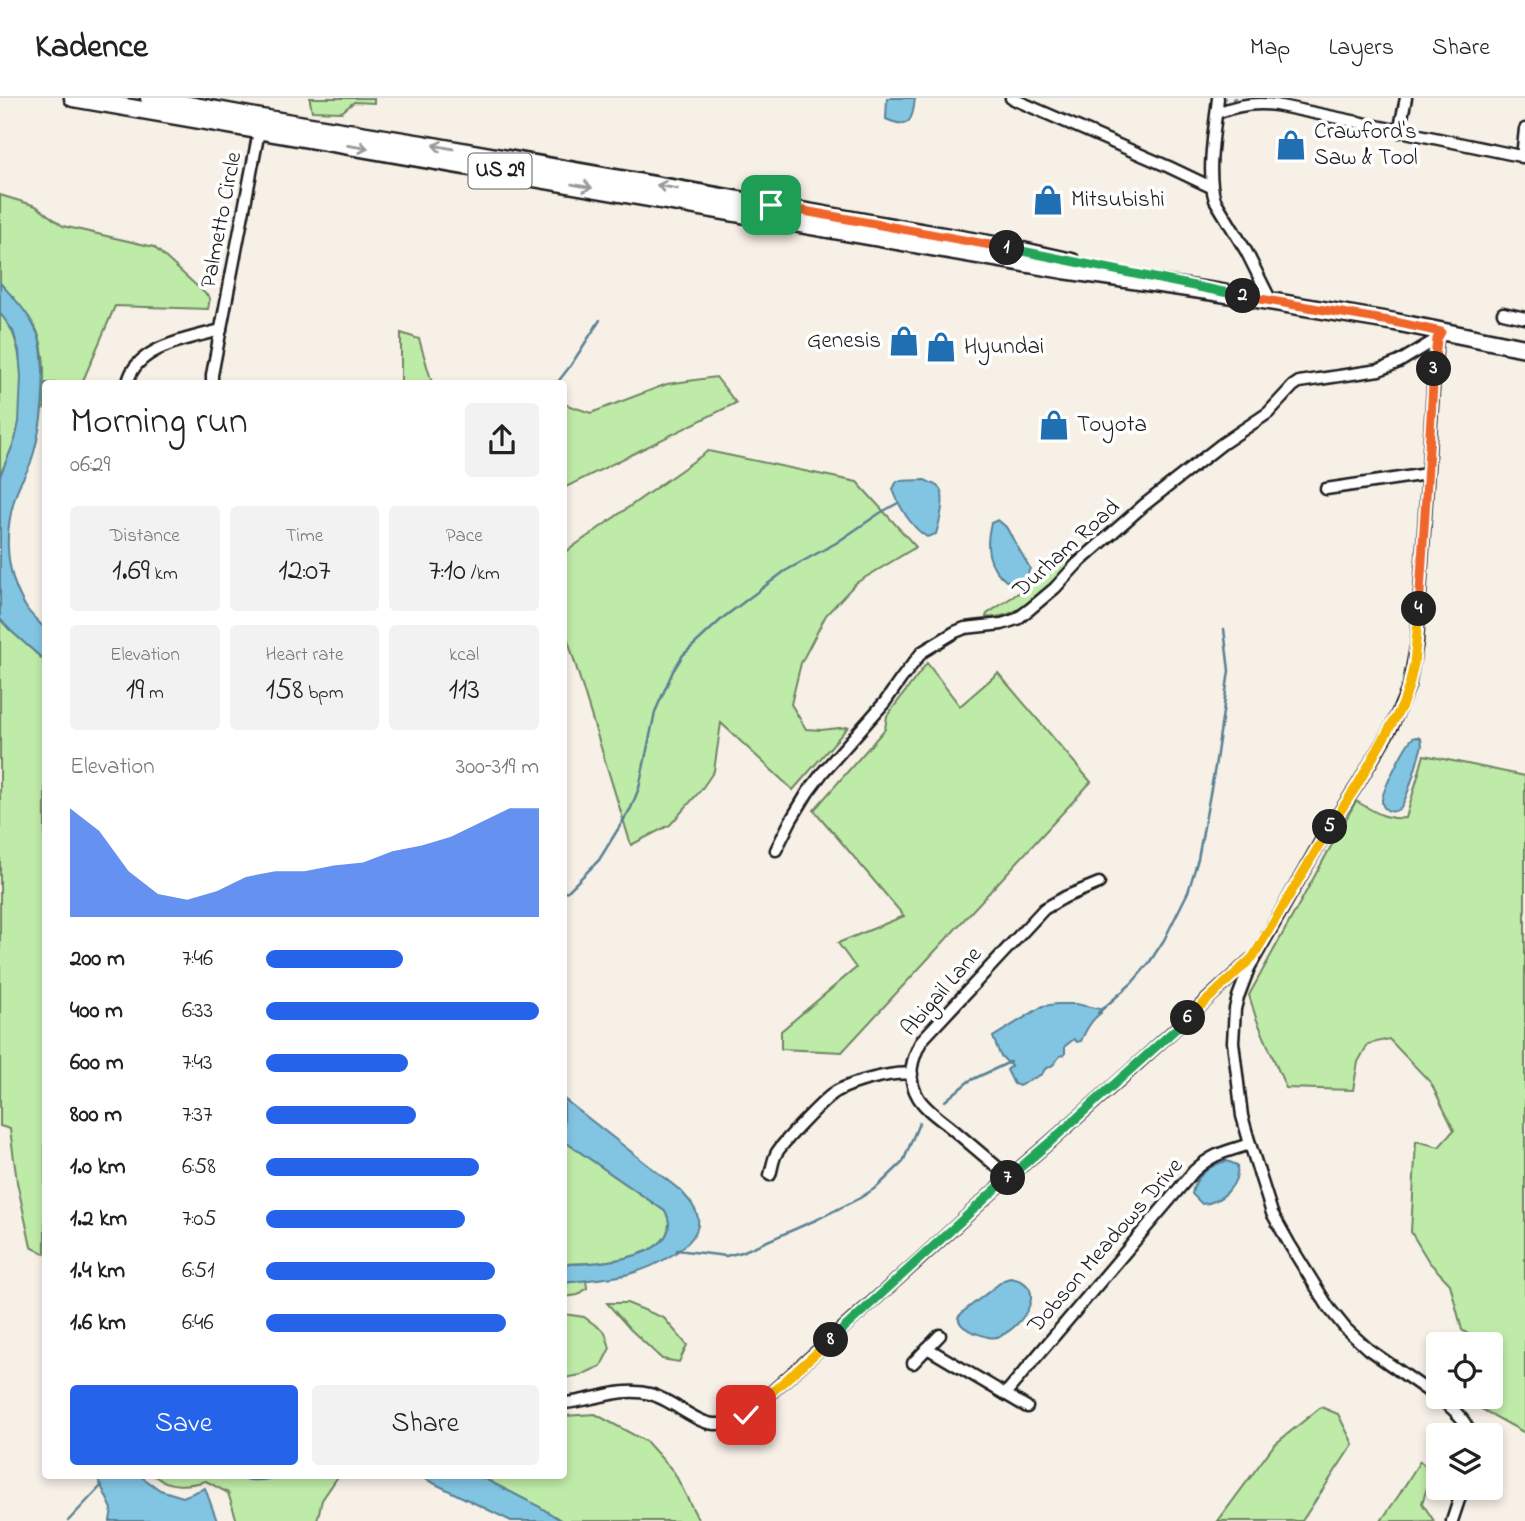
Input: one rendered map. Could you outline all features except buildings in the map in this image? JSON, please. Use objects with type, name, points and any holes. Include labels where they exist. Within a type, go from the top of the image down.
[{"type":"main road","name":"US 29","points":[[73,98],[158,104],[260,125],[998,252],[1064,270],[1395,322],[1439,335],[1525,348]]},
{"type":"street","points":[[1011,98],[1029,101],[1211,187]]},
{"type":"street","points":[[1218,98],[1211,187],[1215,200],[1246,251],[1270,301]]},
{"type":"street","points":[[1399,132],[1406,98]]},
{"type":"street","points":[[1217,113],[1246,104],[1271,104],[1524,157],[1525,129]]},
{"type":"street","name":"Palmetto Circle","points":[[212,380],[260,125]]},
{"type":"street","points":[[1503,313],[1524,316]]},
{"type":"street","points":[[129,380],[140,360],[149,354],[221,330]]},
{"type":"street","points":[[1439,335],[1417,642],[1406,696],[1392,726],[1253,957],[1238,996],[1233,1042],[1240,1103],[1250,1144],[1276,1222],[1297,1257],[1338,1320],[1368,1349],[1448,1405],[1465,1423]]},
{"type":"street","name":"Durham Road","points":[[776,850],[799,806],[823,772],[885,702],[912,664],[927,649],[965,628],[1002,624],[1017,619],[1055,588],[1077,564],[1144,505],[1222,444],[1268,413],[1299,382],[1379,370],[1399,362],[1439,335]]},
{"type":"street","points":[[1326,489],[1427,474]]},
{"type":"street","name":"Abigail Lane","points":[[1009,1177],[918,1098],[911,1067],[914,1053],[922,1040],[1044,909],[1099,883]]},
{"type":"street","points":[[567,1402],[619,1393],[643,1392],[658,1396],[714,1424],[736,1420],[746,1415],[1253,957]]},
{"type":"street","points":[[771,1175],[776,1153],[835,1091],[878,1077],[912,1074]]},
{"type":"street","name":"Dobson Meadows Drive","points":[[1005,1394],[1195,1171],[1207,1159],[1219,1153],[1250,1144]]},
{"type":"street","points":[[913,1363],[940,1335]]},
{"type":"street","points":[[927,1348],[1027,1406]]},
{"type":"street","points":[[1452,1521],[1459,1500]]},
{"type":"green space","points":[[310,98],[374,98],[374,103],[354,102],[342,112],[312,111]]},
{"type":"green space","points":[[0,195],[36,206],[63,226],[154,247],[210,298],[208,309],[115,306],[83,380],[43,380],[42,350],[37,331],[0,283]]},
{"type":"green space","points":[[0,313],[15,339],[22,392],[19,426],[0,476]]},
{"type":"green space","points":[[401,333],[419,339],[431,380],[401,380]]},
{"type":"green space","points":[[716,377],[736,403],[567,487],[567,405],[591,413],[667,384]]},
{"type":"green space","points":[[708,451],[857,482],[916,547],[856,583],[826,615],[801,663],[791,704],[806,729],[848,727],[793,790],[721,723],[714,771],[701,790],[670,825],[631,845],[567,637],[567,551]]},
{"type":"green space","points":[[1078,553],[1049,586],[1025,605],[999,617],[986,617],[987,614]]},
{"type":"green space","points":[[0,619],[42,658],[42,1252],[31,1247],[17,1182],[10,1129],[0,1126]]},
{"type":"green space","points":[[927,663],[960,706],[998,673],[1091,782],[842,1052],[781,1049],[781,1031],[856,968],[838,943],[904,916],[814,810],[885,729],[887,716]]},
{"type":"green space","points":[[1424,755],[1525,776],[1525,1433],[1481,1409],[1503,1409],[1503,1332],[1462,1330],[1450,1284],[1429,1262],[1411,1232],[1416,1141],[1439,1147],[1454,1130],[1431,1083],[1389,1039],[1368,1044],[1358,1062],[1353,1090],[1286,1088],[1249,995],[1356,801],[1385,816],[1406,818]]},
{"type":"green space","points":[[567,1143],[666,1212],[669,1223],[666,1236],[643,1253],[592,1263],[567,1264]]},
{"type":"green space","points":[[586,1280],[587,1288],[578,1295],[567,1297],[567,1283]]},
{"type":"green space","points":[[607,1303],[627,1303],[664,1318],[687,1345],[679,1362],[662,1359]]},
{"type":"green space","points":[[567,1314],[584,1317],[605,1332],[610,1348],[601,1366],[581,1375],[567,1377]]},
{"type":"green space","points":[[1321,1407],[1338,1414],[1353,1444],[1302,1521],[1218,1521],[1274,1445]]},
{"type":"green space","points":[[595,1414],[647,1442],[674,1472],[699,1521],[562,1521],[485,1479],[567,1479],[567,1416]]},
{"type":"green space","points":[[1420,1461],[1426,1467],[1426,1491],[1422,1503],[1434,1521],[1381,1521]]},
{"type":"green space","points":[[159,1479],[336,1479],[322,1500],[317,1521],[237,1521],[228,1493],[206,1481],[179,1485]]},
{"type":"water","points":[[887,98],[915,98],[909,121],[900,123],[886,119]]},
{"type":"water","points":[[0,283],[29,317],[38,335],[41,350],[43,380],[39,429],[31,462],[14,501],[8,549],[13,580],[19,594],[27,609],[42,626],[42,658],[0,619],[0,476],[15,440],[19,422],[21,377],[19,351],[13,331],[0,313]]},
{"type":"water","points":[[925,480],[939,487],[942,493],[936,534],[927,537],[906,516],[893,489],[897,481]]},
{"type":"water","points":[[998,520],[1006,527],[1030,568],[1027,576],[1019,580],[1006,581],[991,562],[989,532],[991,523]]},
{"type":"water","points":[[1418,737],[1422,745],[1407,794],[1400,808],[1389,811],[1382,802],[1385,788],[1405,749],[1413,738]]},
{"type":"water","points":[[1076,1004],[1100,1009],[1101,1013],[1081,1041],[1074,1039],[1065,1046],[1064,1055],[1042,1074],[1019,1086],[1014,1084],[1007,1070],[1011,1066],[1000,1055],[993,1037],[1043,1006]]},
{"type":"water","points":[[567,1101],[681,1191],[694,1207],[698,1218],[692,1238],[673,1254],[650,1267],[629,1274],[567,1283],[567,1264],[627,1258],[657,1245],[666,1236],[669,1223],[666,1212],[567,1143]]},
{"type":"water","points":[[1227,1161],[1237,1165],[1233,1185],[1223,1196],[1202,1204],[1192,1194],[1196,1182],[1209,1168]]},
{"type":"water","points":[[1010,1278],[1029,1288],[1031,1296],[1025,1315],[1017,1324],[1009,1331],[994,1337],[965,1328],[958,1317]]},
{"type":"water","points":[[98,1479],[145,1479],[160,1490],[183,1497],[205,1488],[217,1521],[110,1521],[112,1509]]},
{"type":"water","points":[[425,1479],[485,1479],[562,1521],[511,1521]]},
{"type":"waterway","points":[[559,380],[600,320]]},
{"type":"waterway","points":[[567,891],[599,860],[631,808],[639,788],[655,712],[683,655],[724,617],[785,571],[836,543],[898,503]]},
{"type":"waterway","points":[[1098,1013],[1132,983],[1149,963],[1188,892],[1198,859],[1229,671],[1224,629]]},
{"type":"waterway","points":[[945,1101],[969,1081],[1010,1062]]},
{"type":"waterway","points":[[677,1250],[726,1256],[742,1252],[860,1198],[877,1187],[903,1162],[919,1123]]},
{"type":"waterway","points":[[243,1479],[266,1479]]},
{"type":"waterway","points":[[68,1521],[102,1485]]},
{"type":"place","name":"Crawford's Saw & Tool","points":[[1291,145]]},
{"type":"place","name":"Mitsubishi","points":[[1048,200]]},
{"type":"place","name":"Genesis","points":[[904,341]]},
{"type":"place","name":"Hyundai","points":[[941,347]]},
{"type":"place","name":"Toyota","points":[[1054,425]]},
{"type":"route","points":[[746,1415],[1253,957],[1392,726],[1409,686],[1417,642],[1434,374],[1437,339],[1441,332],[1215,292],[1000,246],[771,205]]}]
